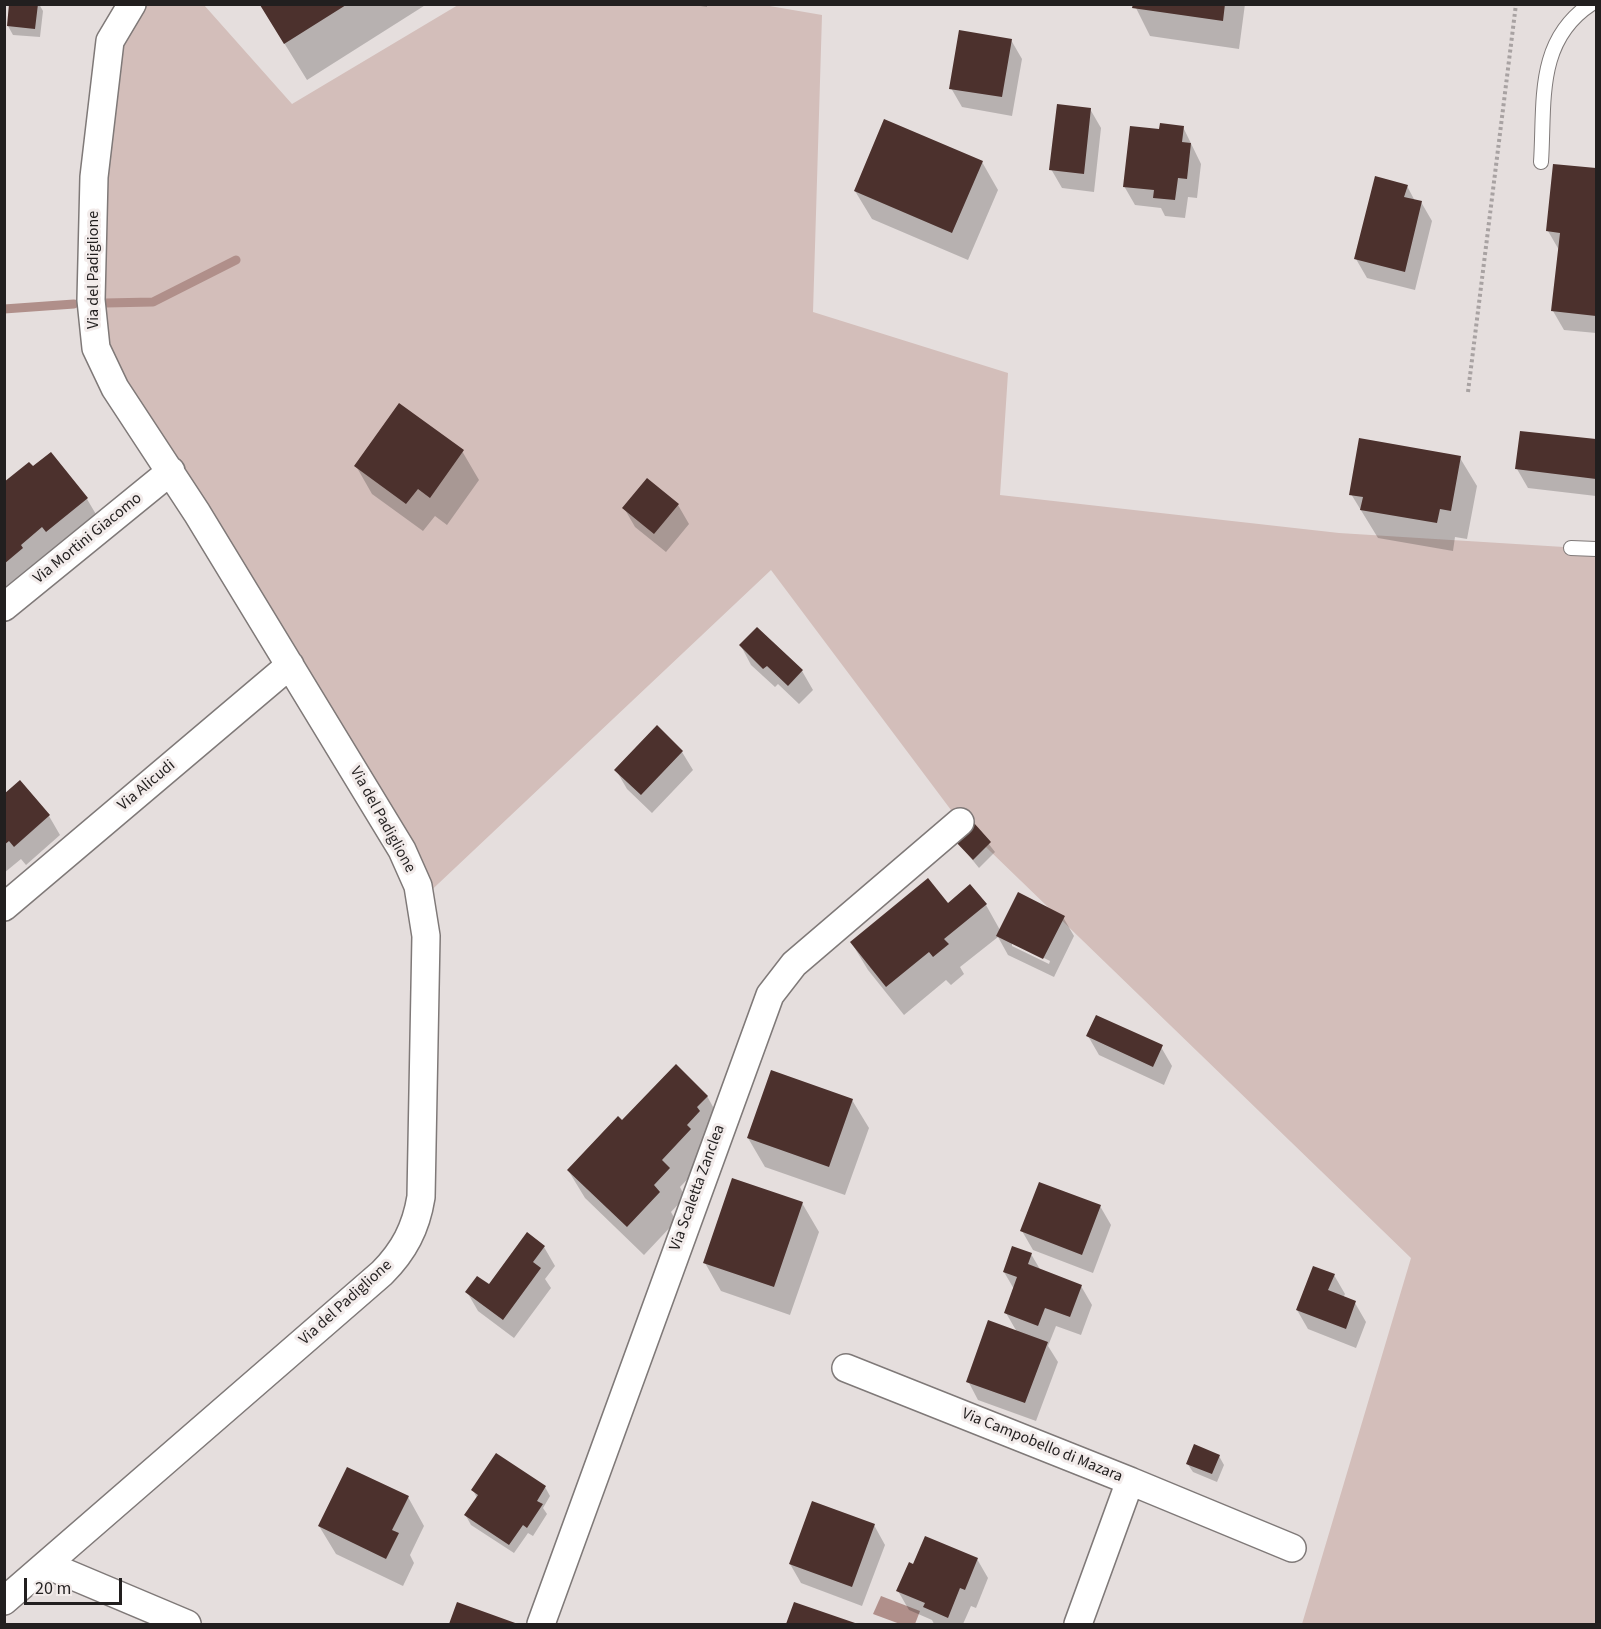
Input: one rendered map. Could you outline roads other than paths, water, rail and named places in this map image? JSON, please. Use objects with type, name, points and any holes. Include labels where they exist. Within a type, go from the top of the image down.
[{"type":"street","name":"Via del Padiglione","points":[[4,1601],[382,1273],[402,1251],[416,1224],[421,1197],[426,952],[421,900],[413,873],[402,850],[291,664],[171,471],[108,377],[96,348],[91,317],[94,177],[108,52],[114,30],[132,4]]},
{"type":"street","name":"Via Mortini Giacomo","points":[[4,607],[171,471]]},
{"type":"street","name":"Via Alicudi","points":[[4,907],[291,664]]},
{"type":"street","name":"Via Scaletta Zanclea","points":[[540,1624],[770,995],[785,972],[960,822]]},
{"type":"street","name":"Via Campobello di Mazara","points":[[846,1368],[1130,1481],[1078,1624]]},
{"type":"street","points":[[1130,1481],[1292,1548]]},
{"type":"street","points":[[47,1564],[187,1624]]},
{"type":"lane","points":[[1541,162],[1546,88],[1553,46],[1568,22],[1591,4]]},
{"type":"lane","points":[[1570,548],[1596,549]]},
{"type":"waterway","points":[[105,303],[153,302],[236,260]]},
{"type":"waterway","points":[[4,309],[74,304]]}]
